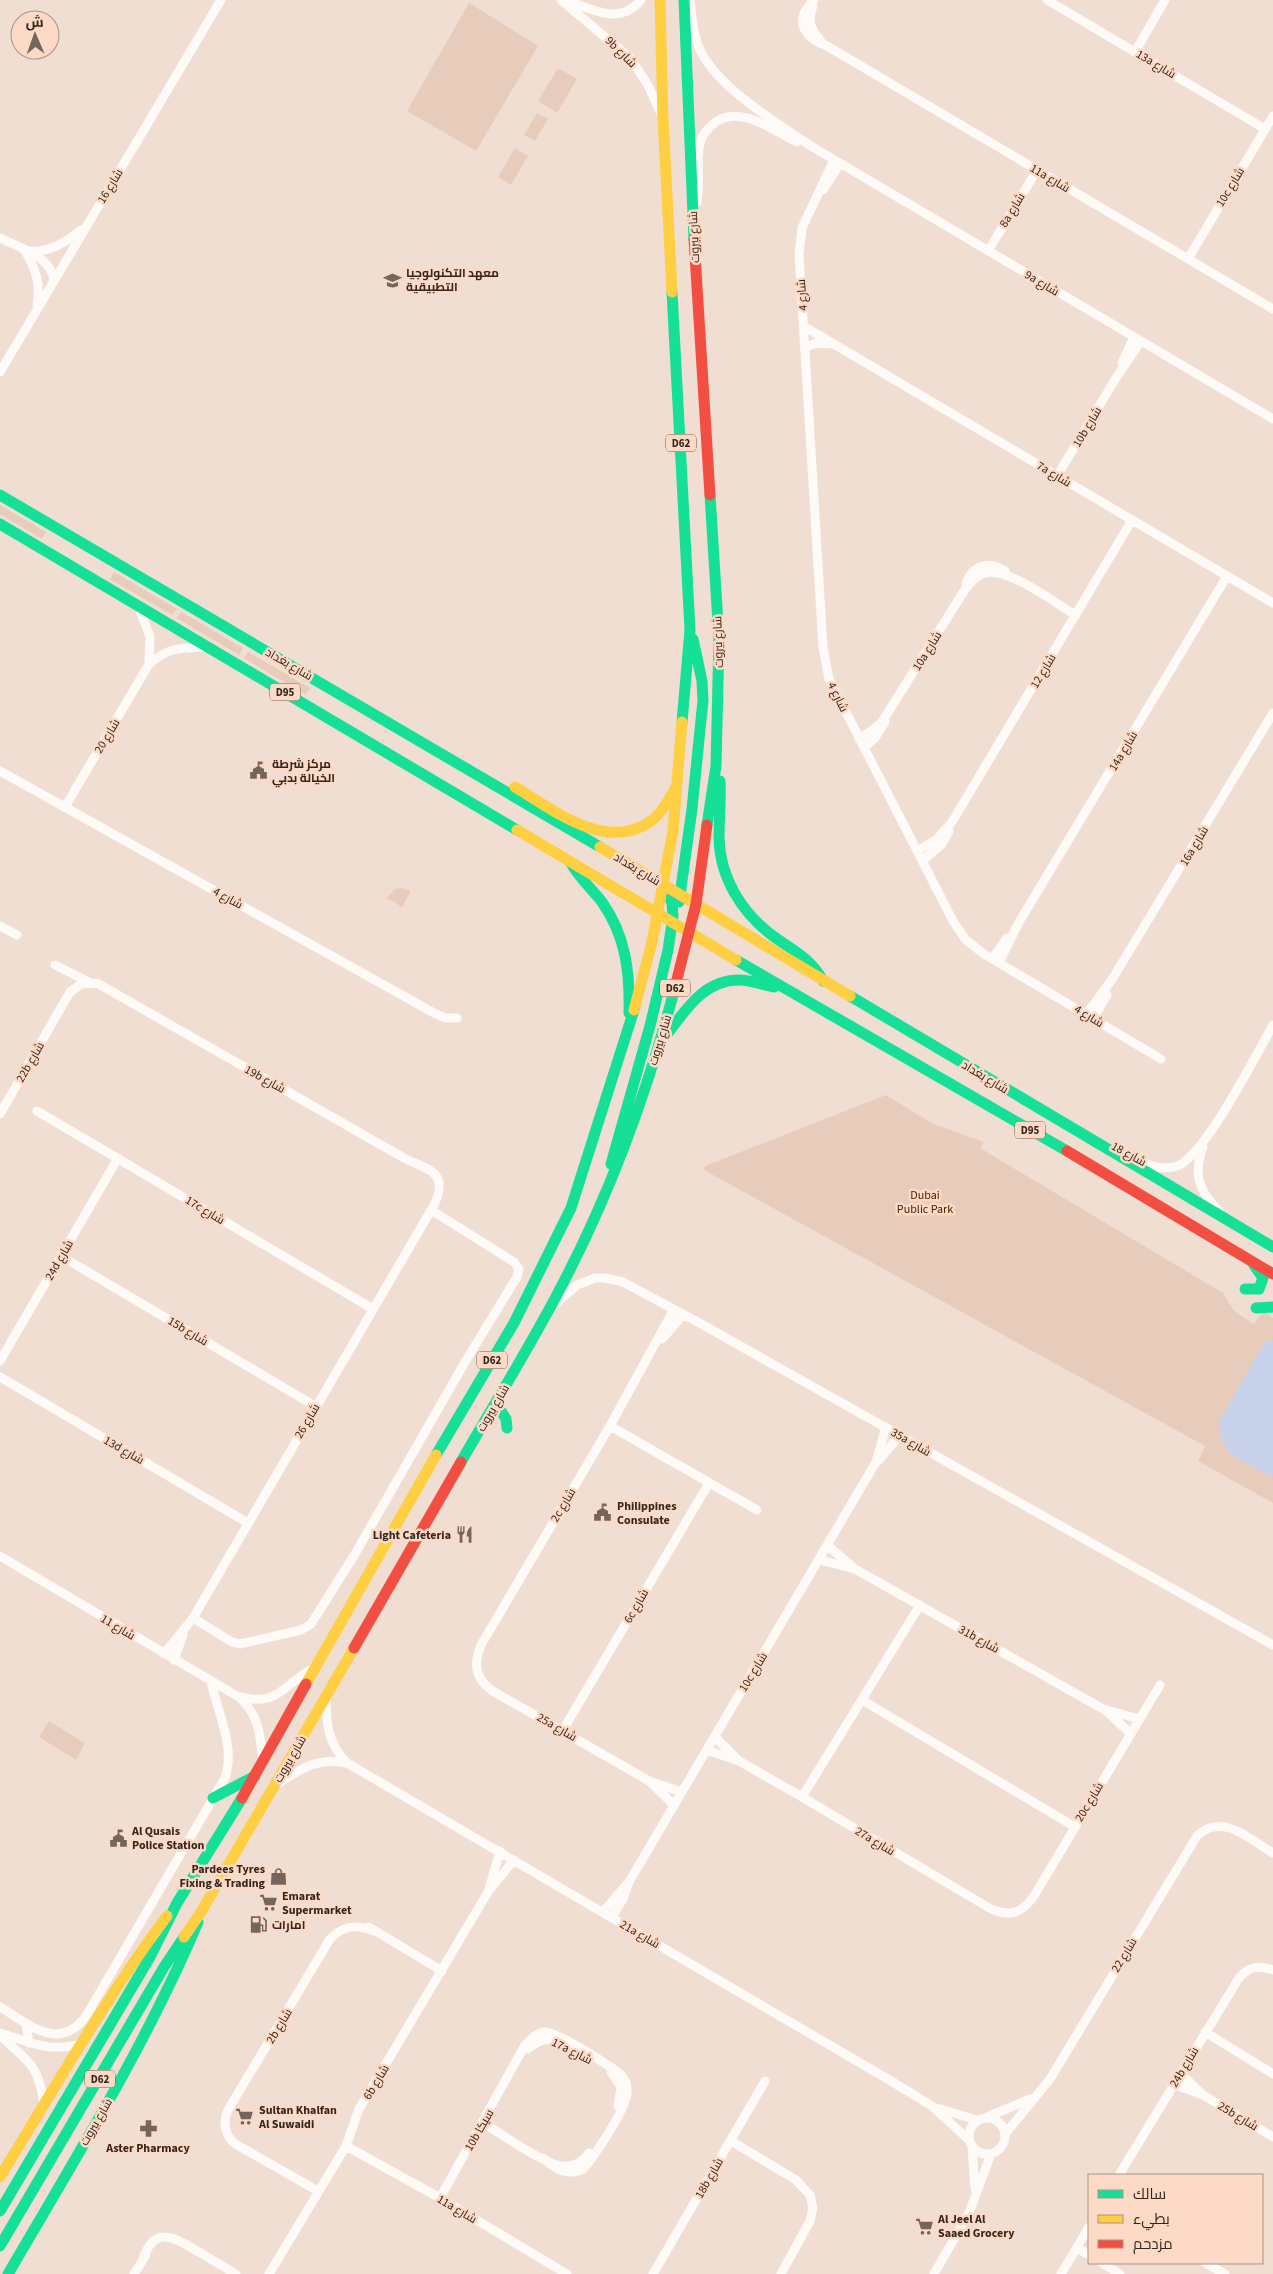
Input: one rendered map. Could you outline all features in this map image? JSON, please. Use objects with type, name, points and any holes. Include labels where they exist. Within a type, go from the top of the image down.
[{"type":"main road","name":"شارع بيروت","points":[[0,2211],[150,1957],[177,1903],[255,1776],[413,1493],[514,1323],[553,1248],[580,1180],[628,1032],[658,913],[673,831],[679,783],[690,630],[663,118],[660,0]]},
{"type":"main road","name":"شارع بيروت","points":[[0,2246],[164,1968],[201,1912],[548,1310],[610,1184],[660,1043],[696,904],[716,766],[719,639],[693,216],[684,0]]},
{"type":"main road","name":"شارع بغداد","points":[[0,495],[423,742],[1273,1247]]},
{"type":"main road","name":"شارع بغداد","points":[[0,524],[689,932],[1088,1163],[1273,1274]]},
{"type":"main road","points":[[689,932],[681,914],[678,894],[692,809],[703,700],[700,667],[690,630]]},
{"type":"main road","points":[[423,742],[469,762],[585,827],[602,832],[622,833],[641,828],[661,811],[679,783]]},
{"type":"main road","points":[[716,766],[721,791],[720,849],[725,873],[731,888],[749,915],[774,936],[808,959],[823,981]]},
{"type":"main road","points":[[570,861],[583,882],[601,900],[622,937],[629,970],[628,1032]]},
{"type":"main road","points":[[610,1184],[615,1146],[650,1026],[673,922],[672,903],[664,885]]},
{"type":"main road","points":[[660,1043],[691,1001],[711,985],[741,980],[785,988]]},
{"type":"main road","points":[[1245,1289],[1259,1289],[1263,1278],[1259,1270],[1249,1260]]},
{"type":"main road","points":[[1256,1308],[1273,1307]]},
{"type":"main road","points":[[496,1403],[506,1419],[507,1428]]},
{"type":"main road","points":[[212,1798],[255,1776]]},
{"type":"main road","name":"شارع بيروت","points":[[0,2177],[81,2044],[88,2023],[177,1903]]},
{"type":"main road","name":"شارع بيروت","points":[[8,2274],[119,2082],[178,1972],[201,1912]]},
{"type":"street","name":"شارع 16","points":[[0,372],[221,0]]},
{"type":"street","name":"9b شارع","points":[[561,0],[630,58],[648,85],[663,118]]},
{"type":"street","name":"9b شارع","points":[[565,0],[606,15],[624,12],[641,0]]},
{"type":"street","name":"9a شارع","points":[[690,0],[695,35],[707,62],[719,76],[748,102],[837,162],[1273,419]]},
{"type":"street","name":"11a شارع","points":[[815,0],[810,13],[810,25],[816,35],[827,46],[1273,309]]},
{"type":"street","name":"13a شارع","points":[[1047,0],[1265,129]]},
{"type":"street","points":[[1135,52],[1166,0]]},
{"type":"street","name":"9a شارع","points":[[693,216],[698,196],[701,141],[708,128],[714,122],[728,116],[744,117],[800,144],[811,146]]},
{"type":"street","name":"10c شارع","points":[[1188,259],[1273,116]]},
{"type":"street","name":"شارع 4","points":[[837,162],[815,200],[802,228],[799,245],[824,658],[829,679],[959,931],[974,948],[1161,1059]]},
{"type":"street","name":"8a شارع","points":[[988,251],[1037,170]]},
{"type":"street","points":[[25,251],[40,252],[55,248],[68,241],[87,226]]},
{"type":"street","points":[[0,238],[48,265],[54,281]]},
{"type":"street","points":[[25,251],[33,264],[38,279],[35,313]]},
{"type":"street","name":"7a شارع","points":[[805,328],[1273,603]]},
{"type":"street","name":"10b شارع","points":[[1058,476],[1138,339]]},
{"type":"street","points":[[806,347],[817,343],[835,345]]},
{"type":"street","name":"شارع 12","points":[[922,861],[942,844],[952,822],[1132,520]]},
{"type":"street","name":"10a شارع","points":[[859,739],[874,729],[889,710],[964,591],[970,575],[980,567],[998,566],[1012,577],[1076,616]]},
{"type":"street","name":"14a شارع","points":[[996,961],[1227,576]]},
{"type":"street","name":"شارع 20","points":[[138,606],[150,638],[149,664]]},
{"type":"street","name":"شارع 20","points":[[65,807],[149,664],[162,654],[173,649],[209,647]]},
{"type":"street","name":"10a شارع","points":[[864,748],[879,733],[889,710]]},
{"type":"street","name":"16a شارع","points":[[1090,1017],[1273,713]]},
{"type":"street","name":"شارع 4","points":[[0,771],[434,1013],[445,1018],[457,1018]]},
{"type":"street","name":"شارع 12","points":[[917,852],[937,839],[952,822]]},
{"type":"street","points":[[0,926],[18,935]]},
{"type":"street","points":[[55,965],[89,983],[97,983],[112,992]]},
{"type":"street","name":"22b شارع","points":[[0,1114],[61,1010],[67,996],[75,987],[89,983]]},
{"type":"street","name":"22b شارع","points":[[61,1010],[84,989],[96,987],[112,992]]},
{"type":"street","name":"19b شارع","points":[[112,992],[418,1164]]},
{"type":"street","name":"شارع 18","points":[[1232,1223],[1210,1202],[1199,1182],[1198,1161],[1206,1140],[1273,1025]]},
{"type":"street","name":"17c شارع","points":[[37,1111],[373,1308]]},
{"type":"street","name":"شارع 18","points":[[1074,1129],[1094,1135],[1146,1164],[1161,1168],[1183,1163],[1206,1140]]},
{"type":"street","name":"24d شارع","points":[[0,1361],[118,1158]]},
{"type":"street","name":"شارع 26","points":[[164,1654],[193,1618],[431,1210],[438,1192],[438,1177],[431,1169],[418,1164]]},
{"type":"street","points":[[193,1618],[232,1642],[244,1645],[301,1630],[311,1624],[355,1554],[465,1362],[517,1277],[519,1269],[514,1262],[431,1210]]},
{"type":"street","name":"15b شارع","points":[[61,1256],[315,1406]]},
{"type":"street","name":"35a شارع","points":[[548,1310],[577,1285],[595,1278],[623,1282],[886,1427],[1273,1645]]},
{"type":"street","name":"2c شارع","points":[[476,1664],[481,1645],[610,1426],[673,1311]]},
{"type":"street","name":"2c شارع","points":[[655,1346],[682,1316]]},
{"type":"street","name":"13d شارع","points":[[0,1377],[248,1523]]},
{"type":"street","points":[[610,1426],[757,1510]]},
{"type":"street","name":"10c شارع","points":[[876,1462],[886,1427]]},
{"type":"street","name":"10c شارع","points":[[603,1912],[629,1882],[876,1462],[900,1435]]},
{"type":"street","name":"6c شارع","points":[[563,1730],[709,1483]]},
{"type":"street","name":"31b شارع","points":[[828,1546],[855,1569],[1103,1708],[1139,1719]]},
{"type":"street","name":"شارع 11","points":[[0,1556],[237,1696],[250,1708],[258,1724],[262,1762]]},
{"type":"street","name":"31b شارع","points":[[820,1560],[855,1569]]},
{"type":"street","points":[[802,1797],[920,1605]]},
{"type":"street","name":"شارع 26","points":[[174,1660],[183,1632]]},
{"type":"street","name":"25a شارع","points":[[476,1664],[479,1677],[491,1690],[649,1781],[682,1792]]},
{"type":"street","name":"شارع 11","points":[[237,1696],[258,1699],[276,1696],[298,1677],[314,1668]]},
{"type":"street","points":[[0,2007],[44,2032],[62,2035],[88,2023],[212,1798],[225,1778],[229,1759],[227,1740],[210,1681]]},
{"type":"street","name":"20c شارع","points":[[1014,1914],[1021,1911],[1030,1901],[1160,1685]]},
{"type":"street","name":"21a شارع","points":[[326,1697],[327,1724],[331,1741],[347,1763]]},
{"type":"street","points":[[862,1700],[1074,1827]]},
{"type":"street","name":"31b شارع","points":[[1103,1708],[1130,1733]]},
{"type":"street","name":"27a شارع","points":[[715,1737],[739,1762]]},
{"type":"street","name":"27a شارع","points":[[707,1750],[739,1762],[802,1797],[991,1909],[1006,1914],[1014,1914]]},
{"type":"street","name":"21a شارع","points":[[275,1785],[318,1762],[328,1760],[347,1763],[932,2106],[970,2143]]},
{"type":"street","name":"25a شارع","points":[[649,1781],[674,1805]]},
{"type":"street","name":"شارع 22","points":[[1005,2134],[1045,2086],[1193,1842],[1204,1829],[1220,1825],[1229,1828],[1273,1853]]},
{"type":"street","name":"6b شارع","points":[[488,1892],[500,1851]]},
{"type":"street","name":"6b شارع","points":[[270,2274],[346,2146],[359,2109],[488,1892],[514,1860]]},
{"type":"street","name":"10c شارع","points":[[612,1917],[623,1899],[629,1882]]},
{"type":"street","name":"2b شارع","points":[[318,2191],[232,2142],[227,2134],[225,2119],[232,2106],[336,1927],[348,1921],[361,1922],[442,1971]]},
{"type":"street","name":"24b شارع","points":[[1121,2174],[1173,2084],[1239,1978],[1244,1972],[1256,1966],[1273,1970]]},
{"type":"street","points":[[26,2023],[29,2043]]},
{"type":"street","points":[[1205,2032],[1273,2074]]},
{"type":"street","points":[[0,2034],[52,2048],[81,2044]]},
{"type":"street","points":[[0,2034],[36,2070],[40,2080],[44,2103]]},
{"type":"street","name":"17a شارع","points":[[483,2123],[543,2158],[562,2172],[577,2173],[588,2164],[627,2097],[626,2082],[616,2070],[556,2040],[542,2040],[530,2046],[518,2060]]},
{"type":"street","name":"10b سيكا","points":[[440,2198],[518,2060]]},
{"type":"street","name":"25b شارع","points":[[1180,2073],[1203,2095]]},
{"type":"street","name":"18b شارع","points":[[653,2274],[765,2081]]},
{"type":"street","name":"25b شارع","points":[[1173,2084],[1203,2095],[1273,2137]]},
{"type":"street","name":"شارع 22","points":[[982,2119],[1036,2095]]},
{"type":"street","name":"21a شارع","points":[[932,2106],[982,2119]]},
{"type":"street","points":[[934,2274],[969,2213],[991,2154],[1004,2144],[1005,2134],[999,2122],[982,2119],[971,2126],[970,2143],[975,2194]]},
{"type":"street","points":[[731,2141],[790,2176],[804,2182],[813,2190],[816,2196],[818,2202],[816,2216],[781,2274]]},
{"type":"street","points":[[970,2143],[977,2152],[991,2154]]},
{"type":"street","name":"11a شارع","points":[[346,2146],[440,2198],[567,2274]]},
{"type":"street","points":[[1061,2274],[1088,2228]]},
{"type":"street","points":[[134,2274],[149,2246],[160,2237],[174,2237],[236,2274]]},
{"type":"street","points":[[1077,2248],[1088,2254]]},
{"type":"street","points":[[1104,2264],[1120,2274]]},
{"type":"street","points":[[1208,2264],[1225,2274]]},
{"type":"green space","points":[[469,3],[538,46],[476,151],[407,111]]},
{"type":"green space","points":[[558,68],[577,79],[557,113],[538,101]]},
{"type":"green space","points":[[537,113],[548,119],[535,141],[524,135]]},
{"type":"green space","points":[[515,148],[528,156],[511,185],[498,177]]},
{"type":"green space","points":[[0,505],[46,532],[42,539],[0,514]]},
{"type":"green space","points":[[114,572],[177,609],[172,615],[110,579]]},
{"type":"green space","points":[[181,612],[243,648],[239,655],[177,618]]},
{"type":"green space","points":[[248,652],[310,688],[306,695],[244,658]]},
{"type":"green space","points":[[402,888],[411,891],[402,907],[387,898],[395,889]]},
{"type":"green space","name":"Dubai Public Park","points":[[886,1095],[933,1124],[984,1142],[980,1148],[1223,1293],[1234,1311],[1254,1324],[1263,1312],[1273,1318],[1273,1503],[1198,1461],[1205,1446],[704,1170],[705,1166]]},
{"type":"green space","points":[[49,1721],[85,1743],[76,1760],[39,1737]]},
{"type":"water","points":[[1273,1339],[1273,1477],[1243,1462],[1228,1450],[1220,1432],[1220,1420],[1264,1343]]},
{"type":"traffic: fast","points":[[684,0],[694,239]]},
{"type":"traffic: fast","points":[[672,292],[690,630],[682,722]]},
{"type":"traffic: fast","points":[[0,495],[600,847]]},
{"type":"traffic: fast","points":[[707,825],[716,766],[719,639],[710,495]]},
{"type":"traffic: fast","points":[[0,524],[517,830]]},
{"type":"traffic: fast","points":[[679,902],[692,809],[703,700],[702,681],[693,639]]},
{"type":"traffic: fast","points":[[720,781],[720,853],[728,881],[752,917],[773,936],[807,960],[823,981]]},
{"type":"traffic: fast","points":[[571,863],[602,902],[616,928],[625,955],[629,984],[629,1013]]},
{"type":"traffic: fast","points":[[611,1164],[650,1026],[668,950],[673,916],[672,903],[664,886]]},
{"type":"traffic: fast","points":[[736,960],[1067,1151]]},
{"type":"traffic: fast","points":[[665,1037],[696,999],[715,985],[726,981],[739,980],[774,987]]},
{"type":"traffic: fast","points":[[461,1462],[549,1309],[596,1216],[639,1105],[674,991]]},
{"type":"traffic: fast","points":[[850,996],[1273,1247]]},
{"type":"traffic: fast","points":[[436,1455],[514,1323],[571,1208],[634,1010]]},
{"type":"traffic: fast","points":[[1245,1289],[1259,1289],[1263,1278],[1254,1265]]},
{"type":"traffic: fast","points":[[1256,1308],[1273,1307]]},
{"type":"traffic: fast","points":[[496,1403],[506,1419],[507,1428]]},
{"type":"traffic: fast","points":[[213,1798],[255,1776]]},
{"type":"traffic: fast","points":[[0,2211],[150,1957],[177,1903],[242,1798]]},
{"type":"traffic: fast","points":[[8,2274],[133,2057],[178,1968],[198,1922]]},
{"type":"traffic: fast","points":[[0,2246],[164,1967],[184,1937]]},
{"type":"traffic: slow","points":[[660,0],[663,118],[672,292]]},
{"type":"traffic: slow","points":[[634,1010],[652,942],[673,831],[682,722]]},
{"type":"traffic: slow","points":[[515,787],[546,807],[581,825],[598,830],[616,832],[634,830],[651,821],[662,810],[676,787]]},
{"type":"traffic: slow","points":[[517,830],[736,960]]},
{"type":"traffic: slow","points":[[600,847],[850,996]]},
{"type":"traffic: slow","points":[[306,1684],[436,1455]]},
{"type":"traffic: slow","points":[[184,1937],[201,1912],[354,1648]]},
{"type":"traffic: slow","points":[[0,2177],[122,1979],[167,1916]]},
{"type":"traffic: jam","points":[[694,239],[710,495]]},
{"type":"traffic: jam","points":[[674,991],[696,904],[707,825]]},
{"type":"traffic: jam","points":[[1067,1151],[1273,1274]]},
{"type":"traffic: jam","points":[[354,1648],[461,1462]]},
{"type":"traffic: jam","points":[[242,1798],[306,1684]]},
{"type":"place","name":"معهد التكنولوجيا التطبيقية","points":[[392,280]]},
{"type":"place","name":"مركز شرطة الخيالة بدبي","points":[[258,771]]},
{"type":"place","name":"Philippines Consulate","points":[[603,1513]]},
{"type":"place","name":"Light Cafeteria","points":[[465,1535]]},
{"type":"place","name":"Al Qusais Police Station","points":[[118,1838]]},
{"type":"place","name":"Pardees Tyres Fixing & Trading","points":[[279,1876]]},
{"type":"place","name":"Emarat Supermarket","points":[[268,1903]]},
{"type":"place","name":"امارات","points":[[258,1925]]},
{"type":"place","name":"Sultan Khalfan Al Suwaidi","points":[[245,2117]]},
{"type":"place","name":"Aster Pharmacy","points":[[148,2129]]},
{"type":"place","name":"Al Jeel Al Saaed Grocery","points":[[924,2226]]}]
